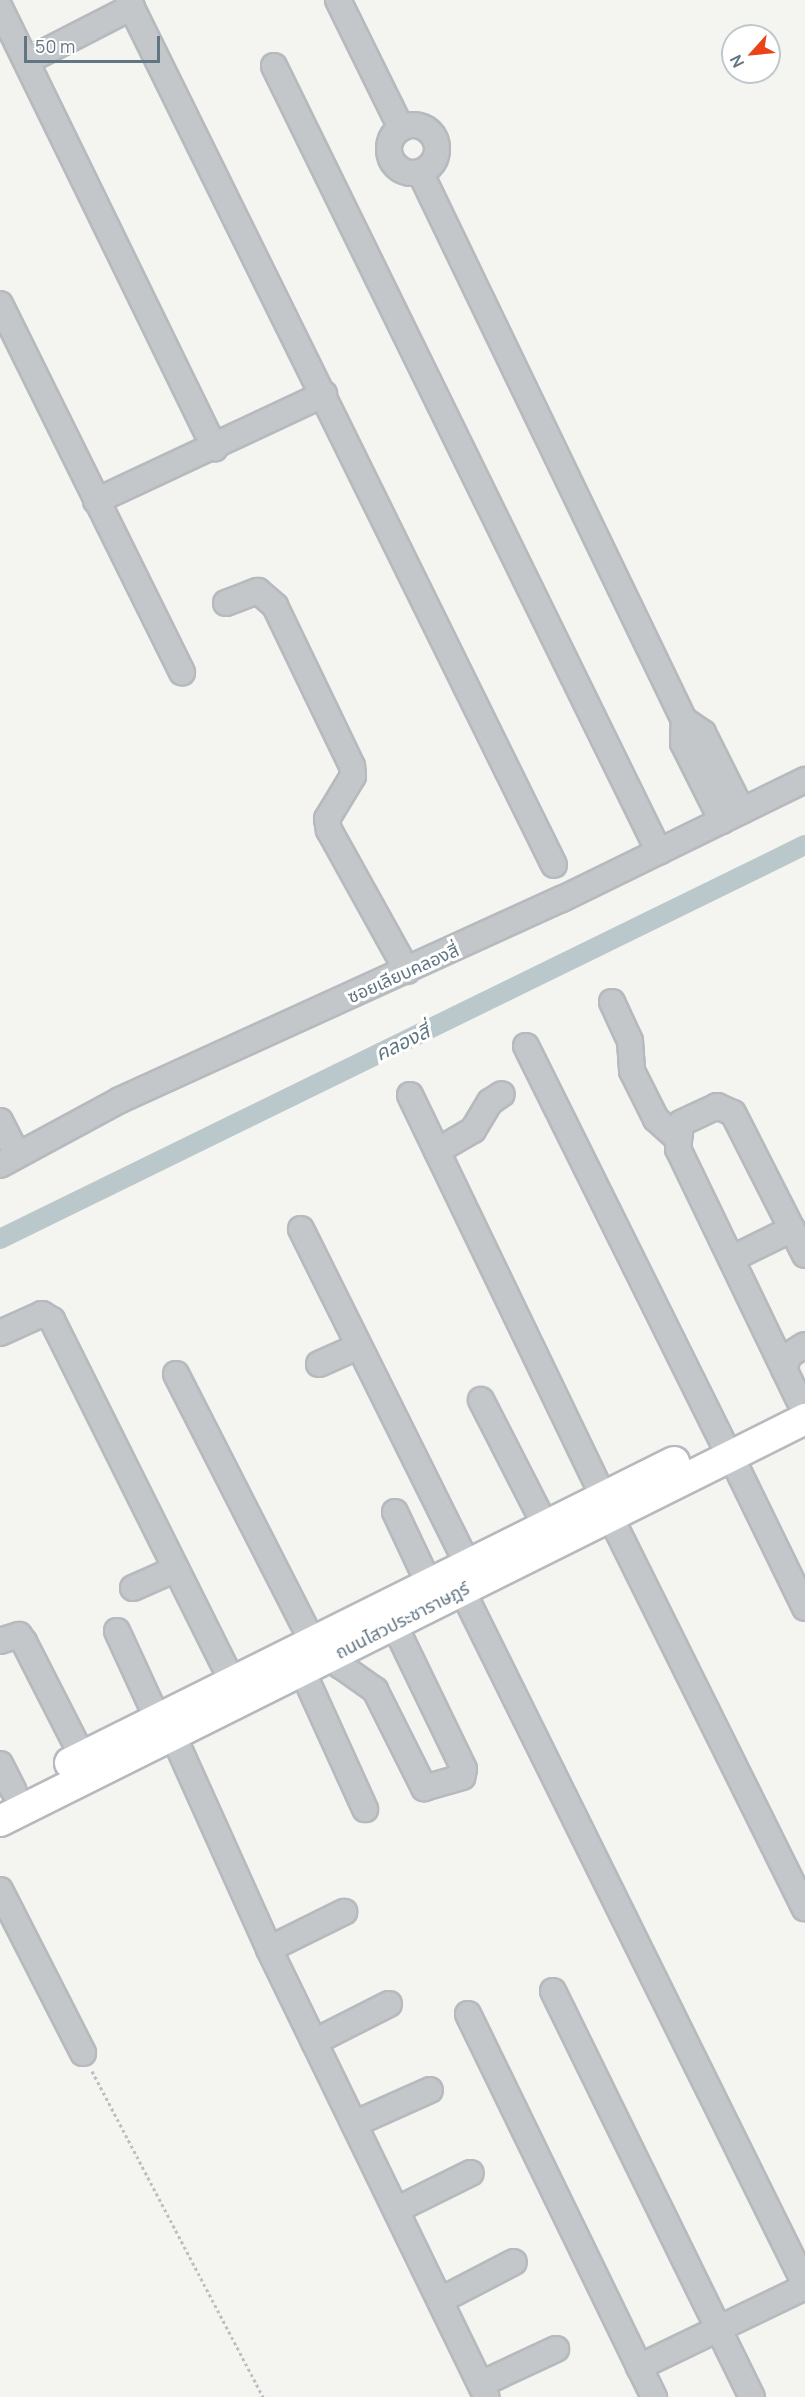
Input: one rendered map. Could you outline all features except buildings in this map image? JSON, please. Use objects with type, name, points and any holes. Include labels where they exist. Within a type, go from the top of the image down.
[{"type":"main road","name":"ถนนไสวประชาราษฎร์","points":[[0,1821],[165,1726],[232,1680],[318,1656],[427,1580],[464,1576],[726,1448],[803,1405]]},
{"type":"main road","name":"ถนนไสวประชาราษฎร์","points":[[7,1795],[82,1756],[165,1726],[394,1624],[545,1525],[606,1506]]},
{"type":"street","points":[[338,0],[401,128]]},
{"type":"street","points":[[27,61],[130,4],[554,864]]},
{"type":"street","points":[[0,8],[215,448]]},
{"type":"street","points":[[274,66],[659,852]]},
{"type":"street","points":[[420,126],[435,139],[435,159],[420,172],[400,170],[389,154],[393,135],[401,128],[420,126]]},
{"type":"street","points":[[420,172],[684,720],[702,733],[732,816]]},
{"type":"street","points":[[0,304],[182,673]]},
{"type":"street","points":[[96,501],[215,448],[324,394]]},
{"type":"street","points":[[226,603],[258,591],[267,595],[281,616],[352,766],[353,776],[327,819],[329,830],[407,971]]},
{"type":"street","name":"ซอยเลียบคลองสี่","points":[[8,1160],[120,1100],[407,971],[805,780]]},
{"type":"street","points":[[612,1002],[630,1041],[630,1065],[642,1091],[656,1119],[676,1137],[803,1405]]},
{"type":"street","points":[[526,1046],[805,1608]]},
{"type":"street","points":[[437,1151],[473,1131],[490,1102],[502,1094]]},
{"type":"street","points":[[410,1095],[606,1506],[800,1883],[805,1908]]},
{"type":"street","points":[[676,1137],[681,1123],[717,1106],[728,1109],[805,1255]]},
{"type":"street","points":[[0,1121],[8,1160]]},
{"type":"street","points":[[301,1229],[464,1576],[805,2285],[718,2330],[639,2367]]},
{"type":"street","points":[[734,1257],[792,1229]]},
{"type":"street","points":[[0,1333],[42,1314],[51,1320],[232,1680]]},
{"type":"street","points":[[784,1369],[789,1355],[805,1345]]},
{"type":"street","points":[[319,1364],[357,1347]]},
{"type":"street","points":[[176,1374],[318,1656],[344,1754],[365,1809]]},
{"type":"street","points":[[481,1400],[545,1525]]},
{"type":"street","points":[[395,1512],[427,1580]]},
{"type":"street","points":[[133,1588],[176,1569]]},
{"type":"street","points":[[318,1656],[341,1666],[375,1690],[424,1788],[462,1777],[464,1769],[394,1624]]},
{"type":"street","points":[[117,1631],[165,1726],[269,1949],[398,2209],[484,2390],[556,2349]]},
{"type":"street","points":[[0,1641],[19,1635],[24,1642],[82,1756]]},
{"type":"street","points":[[0,1764],[7,1795]]},
{"type":"street","points":[[0,1890],[83,2053]]},
{"type":"street","points":[[269,1949],[344,1912]]},
{"type":"street","points":[[554,1991],[752,2397]]},
{"type":"street","points":[[314,2042],[389,2004]]},
{"type":"street","points":[[468,2013],[654,2397]]},
{"type":"street","points":[[354,2124],[430,2090]]},
{"type":"street","points":[[398,2209],[471,2174]]},
{"type":"street","points":[[441,2300],[514,2262]]},
{"type":"path","points":[[83,2053],[263,2397]]},
{"type":"waterway","name":"คลองสี่","points":[[0,1239],[805,845]]}]
